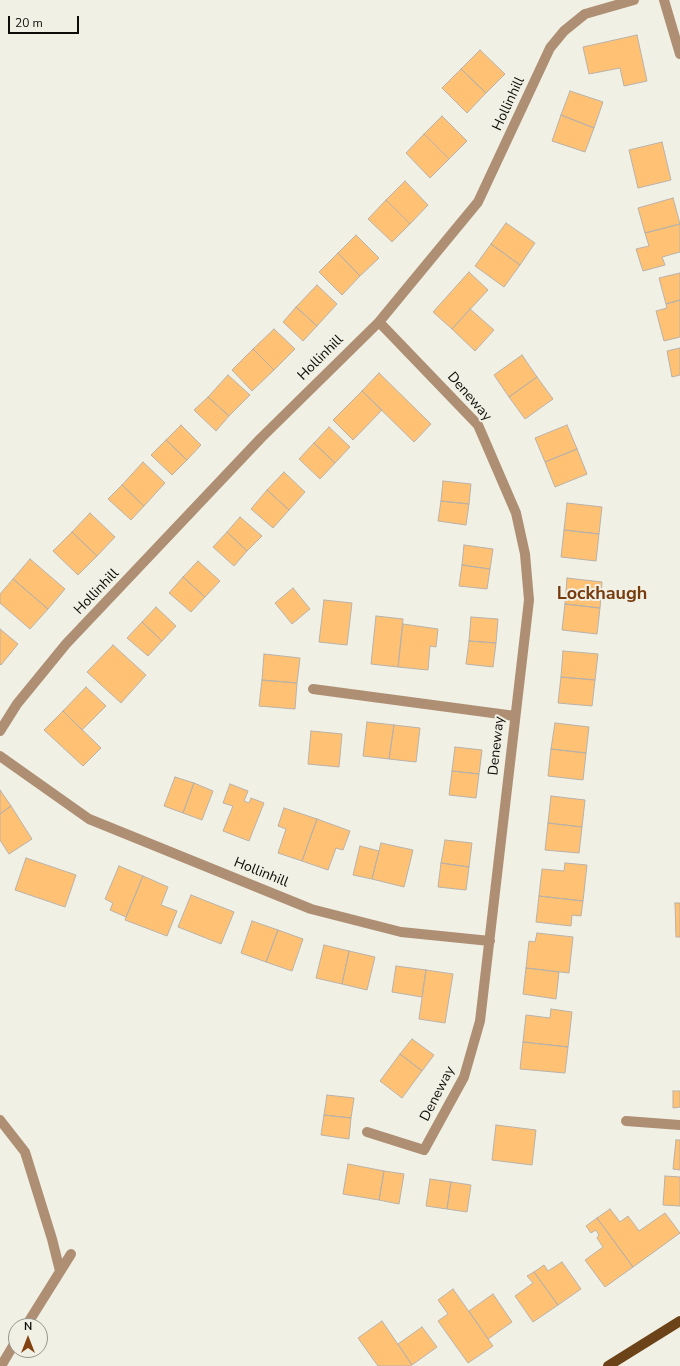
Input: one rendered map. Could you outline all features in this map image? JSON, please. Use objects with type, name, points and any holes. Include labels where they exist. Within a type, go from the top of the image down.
[{"type":"main road","points":[[608,1366],[680,1321]]},
{"type":"street","name":"Hollinhill","points":[[0,731],[17,704],[66,644],[261,438],[379,322],[478,202],[550,48],[564,31],[585,14],[634,0]]},
{"type":"street","points":[[664,0],[680,54]]},
{"type":"street","name":"Deneway","points":[[367,1132],[424,1150],[464,1076],[480,1021],[514,716],[529,600],[525,554],[516,513],[478,425],[379,322]]},
{"type":"street","points":[[313,689],[514,716]]},
{"type":"street","name":"Hollinhill","points":[[0,756],[89,819],[311,908],[401,932],[490,941]]},
{"type":"street","points":[[0,1120],[25,1152],[52,1239],[60,1271]]},
{"type":"street","points":[[626,1121],[680,1125]]},
{"type":"street","points":[[31,1318],[71,1254]]},
{"type":"street","points":[[1,1366],[8,1354]]},
{"type":"building","points":[[637,35],[647,81],[624,86],[620,68],[589,74],[583,47]]},
{"type":"building","points":[[480,50],[505,74],[486,93],[461,69]]},
{"type":"building","points":[[461,69],[486,93],[467,113],[442,88]]},
{"type":"building","points":[[570,91],[603,102],[594,128],[561,115]]},
{"type":"building","points":[[561,115],[594,128],[585,152],[552,141]]},
{"type":"building","points":[[442,116],[467,141],[449,159],[424,134]]},
{"type":"building","points":[[424,134],[449,159],[430,178],[406,153]]},
{"type":"building","points":[[662,142],[671,180],[638,188],[629,150]]},
{"type":"building","points":[[405,181],[428,205],[410,224],[386,200]]},
{"type":"building","points":[[673,198],[680,224],[645,233],[638,208]]},
{"type":"building","points":[[386,200],[410,224],[392,242],[368,219]]},
{"type":"building","points":[[506,223],[535,243],[520,265],[491,244]]},
{"type":"building","points":[[680,224],[680,252],[662,257],[665,265],[643,271],[636,249],[649,246],[645,233]]},
{"type":"building","points":[[356,235],[379,258],[360,276],[338,253]]},
{"type":"building","points":[[491,244],[520,265],[504,287],[475,266]]},
{"type":"building","points":[[338,253],[360,276],[342,295],[319,272]]},
{"type":"building","points":[[469,272],[488,290],[452,329],[433,312]]},
{"type":"building","points":[[680,273],[680,300],[666,304],[659,278]]},
{"type":"building","points":[[317,285],[337,304],[317,326],[296,307]]},
{"type":"building","points":[[680,300],[680,337],[664,341],[656,311],[667,308],[666,304]]},
{"type":"building","points":[[296,307],[317,326],[303,341],[283,322]]},
{"type":"building","points":[[470,309],[494,330],[475,351],[452,329]]},
{"type":"building","points":[[274,329],[295,349],[274,370],[253,349]]},
{"type":"building","points":[[680,348],[680,375],[672,377],[667,351]]},
{"type":"building","points":[[253,349],[274,370],[252,391],[232,370]]},
{"type":"building","points":[[522,355],[537,377],[509,397],[494,375]]},
{"type":"building","points":[[379,373],[431,424],[414,442],[362,391]]},
{"type":"building","points":[[228,375],[250,395],[229,416],[208,397]]},
{"type":"building","points":[[537,377],[553,399],[525,419],[509,397]]},
{"type":"building","points":[[362,391],[382,410],[353,440],[333,420]]},
{"type":"building","points":[[208,397],[229,416],[216,431],[194,410]]},
{"type":"building","points":[[181,425],[201,445],[187,460],[166,440]]},
{"type":"building","points":[[567,425],[577,449],[545,462],[535,438]]},
{"type":"building","points":[[329,427],[350,447],[335,463],[314,443]]},
{"type":"building","points":[[166,440],[187,460],[172,475],[151,455]]},
{"type":"building","points":[[314,443],[335,463],[320,479],[299,459]]},
{"type":"building","points":[[577,449],[587,474],[555,487],[545,462]]},
{"type":"building","points":[[143,462],[165,483],[144,506],[122,485]]},
{"type":"building","points":[[284,472],[305,492],[289,510],[267,490]]},
{"type":"building","points":[[443,481],[471,484],[469,504],[441,501]]},
{"type":"building","points":[[122,485],[144,506],[131,520],[108,499]]},
{"type":"building","points":[[267,490],[289,510],[273,528],[251,509]]},
{"type":"building","points":[[441,501],[469,504],[466,525],[438,521]]},
{"type":"building","points":[[567,503],[602,507],[599,534],[564,530]]},
{"type":"building","points":[[90,513],[115,537],[97,556],[72,532]]},
{"type":"building","points":[[240,517],[262,536],[247,551],[227,532]]},
{"type":"building","points":[[564,530],[599,534],[596,561],[561,557]]},
{"type":"building","points":[[72,532],[97,556],[78,575],[53,551]]},
{"type":"building","points":[[227,532],[247,551],[234,566],[213,547]]},
{"type":"building","points":[[464,545],[493,549],[490,569],[462,565]]},
{"type":"building","points":[[30,559],[65,589],[48,609],[13,579]]},
{"type":"building","points":[[198,561],[220,581],[205,597],[183,577]]},
{"type":"building","points":[[462,565],[490,569],[487,589],[459,586]]},
{"type":"building","points":[[183,577],[205,597],[191,612],[169,593]]},
{"type":"building","points":[[567,578],[602,582],[600,608],[565,604]]},
{"type":"building","points":[[13,579],[48,609],[30,629],[0,603],[0,594]]},
{"type":"building","points":[[293,588],[310,609],[292,624],[275,603]]},
{"type":"building","points":[[324,600],[352,603],[347,645],[319,642]]},
{"type":"building","points":[[565,604],[600,608],[597,634],[562,630]]},
{"type":"building","points":[[156,607],[176,626],[162,641],[142,622]]},
{"type":"building","points":[[376,616],[403,619],[398,667],[371,664]]},
{"type":"building","points":[[471,617],[498,619],[496,643],[469,641]]},
{"type":"building","points":[[142,622],[162,641],[148,656],[127,638]]},
{"type":"building","points":[[403,624],[438,629],[436,647],[430,646],[428,670],[398,667]]},
{"type":"building","points":[[0,629],[18,644],[1,665],[0,664]]},
{"type":"building","points":[[469,641],[496,643],[493,667],[466,664]]},
{"type":"building","points":[[113,645],[146,675],[121,703],[87,672]]},
{"type":"building","points":[[563,651],[598,654],[595,680],[561,677]]},
{"type":"building","points":[[264,654],[300,658],[297,683],[262,680]]},
{"type":"building","points":[[561,677],[595,680],[592,706],[558,703]]},
{"type":"building","points":[[262,680],[297,683],[295,709],[259,706]]},
{"type":"building","points":[[86,687],[106,706],[82,730],[63,711]]},
{"type":"building","points":[[63,711],[101,748],[83,766],[44,730]]},
{"type":"building","points":[[367,722],[394,725],[389,759],[363,756]]},
{"type":"building","points":[[555,723],[589,727],[586,753],[551,749]]},
{"type":"building","points":[[394,725],[420,728],[416,762],[389,759]]},
{"type":"building","points":[[311,731],[342,734],[339,767],[308,764]]},
{"type":"building","points":[[455,747],[482,750],[479,774],[452,771]]},
{"type":"building","points":[[551,749],[586,753],[583,780],[548,776]]},
{"type":"building","points":[[452,771],[479,774],[476,798],[449,795]]},
{"type":"building","points":[[175,777],[194,783],[183,813],[164,806]]},
{"type":"building","points":[[194,783],[213,791],[202,820],[183,813]]},
{"type":"building","points":[[230,784],[248,791],[244,801],[249,803],[251,798],[264,803],[249,841],[223,831],[233,806],[223,803]]},
{"type":"building","points":[[0,790],[11,806],[0,814]]},
{"type":"building","points":[[551,796],[585,800],[582,827],[548,823]]},
{"type":"building","points":[[11,806],[32,839],[9,854],[0,840],[0,814]]},
{"type":"building","points":[[284,808],[317,819],[302,861],[278,853],[286,829],[278,826]]},
{"type":"building","points":[[317,819],[350,831],[343,850],[336,848],[328,870],[302,861]]},
{"type":"building","points":[[548,823],[582,827],[579,853],[545,850]]},
{"type":"building","points":[[445,840],[472,843],[469,867],[441,863]]},
{"type":"building","points":[[381,843],[413,850],[404,887],[372,879]]},
{"type":"building","points":[[360,846],[379,851],[372,879],[353,875]]},
{"type":"building","points":[[26,858],[76,875],[65,907],[15,890]]},
{"type":"building","points":[[441,863],[469,867],[466,890],[438,887]]},
{"type":"building","points":[[565,863],[587,865],[583,901],[539,896],[542,869],[564,871]]},
{"type":"building","points":[[119,866],[143,876],[126,917],[110,910],[113,903],[105,899]]},
{"type":"building","points":[[143,876],[168,887],[161,905],[177,911],[167,936],[125,920]]},
{"type":"building","points":[[191,895],[234,912],[221,944],[178,927]]},
{"type":"building","points":[[539,896],[583,901],[581,916],[572,915],[571,926],[536,922]]},
{"type":"building","points":[[675,903],[680,903],[680,937],[676,937]]},
{"type":"building","points":[[252,921],[278,930],[266,962],[241,953]]},
{"type":"building","points":[[278,930],[303,939],[292,971],[266,962]]},
{"type":"building","points":[[537,933],[573,937],[569,973],[526,968],[529,941],[535,942]]},
{"type":"building","points":[[324,945],[349,951],[342,984],[316,978]]},
{"type":"building","points":[[349,951],[375,957],[367,990],[342,984]]},
{"type":"building","points":[[396,966],[426,970],[422,997],[392,992]]},
{"type":"building","points":[[526,968],[559,972],[556,999],[523,994]]},
{"type":"building","points":[[426,970],[453,974],[445,1023],[419,1019]]},
{"type":"building","points":[[551,1009],[572,1012],[568,1047],[523,1042],[526,1015],[550,1018]]},
{"type":"building","points":[[412,1039],[434,1055],[422,1071],[400,1054]]},
{"type":"building","points":[[523,1042],[568,1047],[565,1073],[520,1069]]},
{"type":"building","points":[[400,1054],[422,1071],[402,1098],[380,1081]]},
{"type":"building","points":[[673,1091],[680,1091],[680,1107],[673,1108]]},
{"type":"building","points":[[327,1095],[354,1098],[351,1118],[324,1115]]},
{"type":"building","points":[[324,1115],[351,1118],[349,1139],[321,1135]]},
{"type":"building","points":[[496,1125],[536,1130],[532,1165],[492,1160]]},
{"type":"building","points":[[676,1140],[680,1140],[680,1170],[673,1169]]},
{"type":"building","points":[[348,1164],[384,1171],[379,1200],[343,1194]]},
{"type":"building","points":[[384,1171],[404,1174],[399,1204],[379,1200]]},
{"type":"building","points":[[665,1176],[680,1177],[680,1206],[663,1205]]},
{"type":"building","points":[[430,1179],[451,1182],[447,1209],[426,1206]]},
{"type":"building","points":[[451,1182],[471,1185],[467,1212],[447,1209]]},
{"type":"building","points":[[610,1209],[620,1222],[628,1216],[639,1231],[665,1213],[680,1233],[633,1267],[597,1218]]},
{"type":"building","points":[[597,1218],[633,1267],[605,1287],[585,1260],[603,1247],[597,1238],[599,1235],[596,1230],[591,1233],[586,1226]]},
{"type":"building","points":[[562,1262],[581,1289],[558,1305],[534,1272],[544,1265],[548,1271]]},
{"type":"building","points":[[534,1272],[558,1305],[533,1322],[515,1296],[533,1283],[527,1276]]},
{"type":"building","points":[[453,1289],[493,1346],[468,1363],[438,1321],[448,1314],[438,1300]]},
{"type":"building","points":[[493,1294],[512,1322],[488,1339],[469,1311]]},
{"type":"building","points":[[382,1321],[412,1365],[378,1366],[358,1338]]},
{"type":"building","points":[[422,1327],[437,1347],[412,1365],[398,1344]]},
{"type":"district","name":"Lockhaugh","points":[[602,595]]}]
